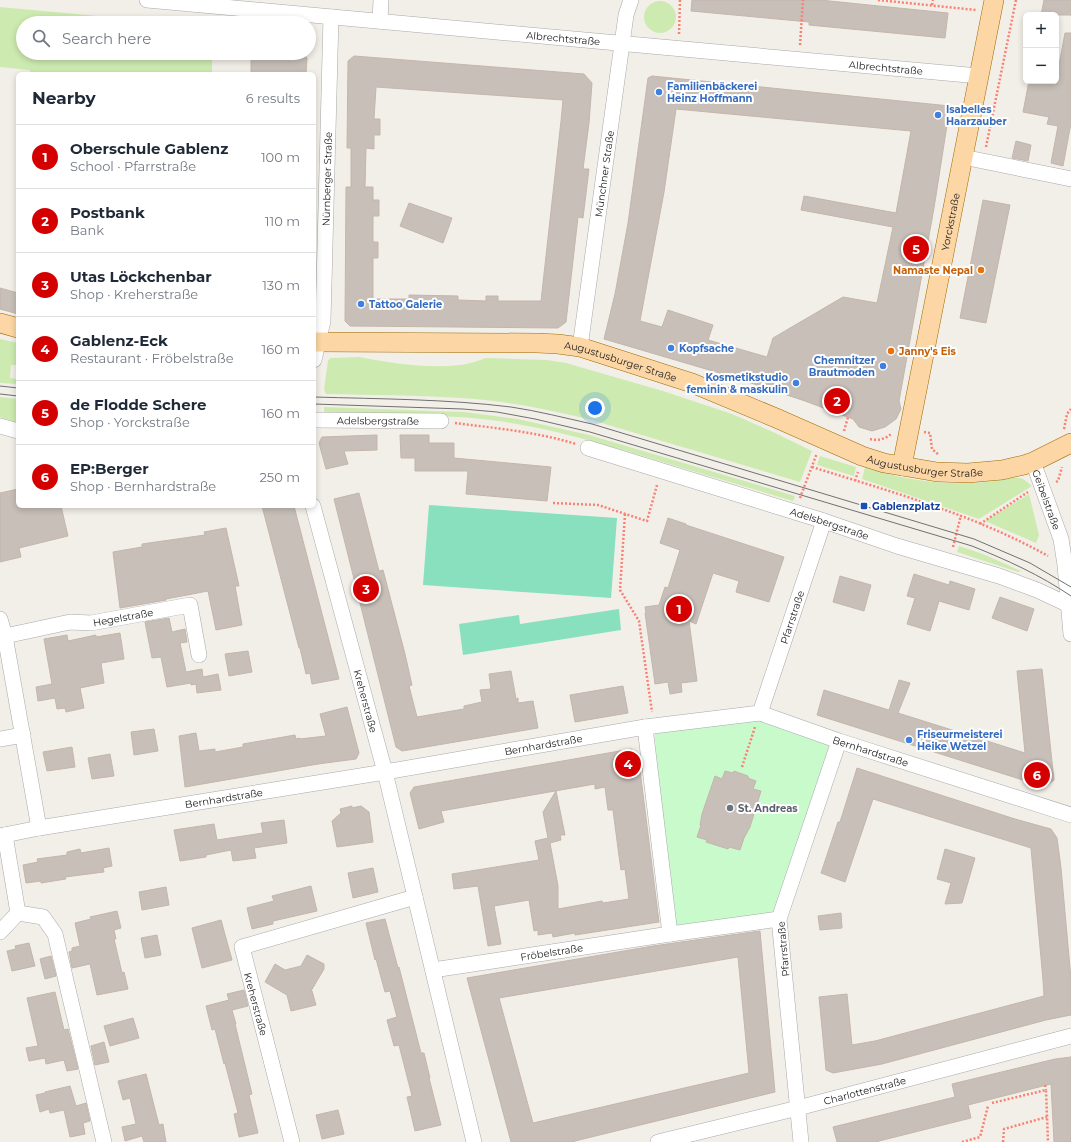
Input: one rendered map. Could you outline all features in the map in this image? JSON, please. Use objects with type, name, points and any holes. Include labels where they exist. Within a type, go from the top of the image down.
[{"type":"main road","name":"Yorckstraße","points":[[902,466],[993,6]]},
{"type":"main road","points":[[0,323],[16,327]]},
{"type":"main road","name":"Augustusburger Straße","points":[[316,342],[537,343],[580,347],[702,387],[862,456],[884,463],[937,472],[968,473],[1002,470],[1033,462],[1071,443]]},
{"type":"street","name":"Albrechtstraße","points":[[148,0],[979,76]]},
{"type":"street","points":[[380,21],[381,0]]},
{"type":"street","name":"Münchner Straße","points":[[580,347],[626,15],[631,0]]},
{"type":"street","name":"Nürnberger Straße","points":[[316,342],[323,321],[331,17]]},
{"type":"street","points":[[963,157],[1071,179]]},
{"type":"street","name":"Adelsbergstraße","points":[[316,420],[441,421]]},
{"type":"street","points":[[0,426],[16,431]]},
{"type":"street","name":"Adelsbergstraße","points":[[588,448],[824,521],[897,546],[999,576],[1037,590],[1069,605]]},
{"type":"street","name":"Geibelstraße","points":[[1033,462],[1061,539],[1068,567],[1071,634]]},
{"type":"street","name":"Kreherstraße","points":[[314,508],[385,772],[474,1142]]},
{"type":"street","name":"Pfarrstraße","points":[[760,713],[824,521]]},
{"type":"street","name":"Hegelstraße","points":[[5,636],[70,622],[91,623],[190,605],[200,655]]},
{"type":"street","points":[[0,619],[5,636],[39,828]]},
{"type":"street","name":"Bernhardstraße","points":[[18,913],[2,836],[39,828],[385,772],[650,726],[760,713],[839,741],[1071,815]]},
{"type":"street","points":[[650,726],[670,934]]},
{"type":"street","points":[[0,739],[23,735]]},
{"type":"street","name":"Pfarrstraße","points":[[801,1142],[779,919],[839,741]]},
{"type":"street","name":"Kreherstraße","points":[[292,1142],[242,947],[415,897]]},
{"type":"street","points":[[0,932],[18,913],[43,917],[55,934],[104,1142]]},
{"type":"street","name":"Fröbelstraße","points":[[433,970],[779,919]]},
{"type":"street","name":"Charlottenstraße","points":[[658,1142],[798,1108],[1071,1036]]},
{"type":"path","points":[[679,35],[680,0]]},
{"type":"path","points":[[799,60],[803,0]]},
{"type":"path","points":[[878,0],[932,5],[993,6]]},
{"type":"path","points":[[932,5],[933,0]]},
{"type":"path","points":[[984,161],[1016,0]]},
{"type":"path","points":[[845,426],[848,417]]},
{"type":"path","points":[[441,421],[508,430],[562,440],[588,448]]},
{"type":"path","points":[[867,439],[876,440],[889,436],[898,426],[930,433],[932,449],[940,456],[944,457]]},
{"type":"path","points":[[980,524],[1028,492],[1058,481],[1062,466],[1066,464]]},
{"type":"path","points":[[794,512],[812,467],[961,515],[1034,548],[1068,567]]},
{"type":"path","points":[[553,503],[598,506],[646,521],[662,471]]},
{"type":"path","points":[[625,514],[620,590],[639,621],[650,726]]},
{"type":"path","points":[[954,545],[961,515]]},
{"type":"path","points":[[742,767],[752,738]]},
{"type":"path","points":[[1045,1085],[1048,1142]]},
{"type":"path","points":[[992,1103],[1046,1090]]},
{"type":"path","points":[[962,1142],[980,1137],[988,1106]]},
{"type":"path","points":[[1003,1142],[1004,1129],[1047,1117]]},
{"type":"green space","points":[[660,1],[666,2],[673,8],[676,17],[675,23],[669,30],[660,33],[654,32],[647,26],[644,17],[645,11],[651,4]]},
{"type":"green space","points":[[0,7],[98,16],[16,16],[16,60],[212,60],[212,72],[30,72],[30,70],[0,67]]},
{"type":"green space","points":[[0,339],[16,343],[16,365],[11,365],[10,378],[16,379],[16,384],[0,383]]},
{"type":"green space","points":[[359,357],[422,366],[463,365],[486,358],[547,360],[566,363],[663,391],[732,414],[812,451],[800,482],[588,419],[524,406],[475,399],[442,397],[326,394],[324,389],[328,360],[331,358]]},
{"type":"green space","points":[[0,397],[16,399],[16,422],[0,417]]},
{"type":"green space","points":[[324,407],[464,412],[518,419],[589,435],[795,496],[793,501],[605,445],[529,426],[449,416],[327,417]]},
{"type":"green space","points":[[820,456],[856,467],[854,476],[817,465]]},
{"type":"green space","points":[[865,467],[916,480],[967,483],[1021,478],[1032,486],[979,519],[862,479]]},
{"type":"green space","points":[[1029,494],[1039,535],[1036,543],[985,521]]},
{"type":"green space","points":[[429,505],[617,518],[611,598],[423,585]]},
{"type":"green space","points":[[959,546],[983,554],[1021,571],[1018,572],[957,552]]},
{"type":"green space","points":[[619,609],[621,630],[463,655],[459,624],[519,615],[520,624]]},
{"type":"green space","points":[[760,713],[839,741],[779,919],[670,934],[654,726]]},
{"type":"building","points":[[692,0],[820,0],[948,13],[945,38],[809,25],[809,22],[691,11]]},
{"type":"building","points":[[1044,0],[1071,0],[1071,15],[1059,15],[1059,12],[1042,12]]},
{"type":"building","points":[[1065,33],[1071,33],[1071,123],[1063,166],[1051,163],[1058,126],[1047,124],[1049,117],[1023,112],[1028,84],[1059,84],[1059,65]]},
{"type":"building","points":[[354,56],[584,74],[592,83],[583,169],[589,169],[583,218],[578,217],[566,322],[558,328],[350,326],[345,321],[346,187],[351,187],[351,148],[347,148],[348,61]],"holes":[[[376,87],[563,100],[541,301],[498,301],[498,296],[486,296],[486,301],[458,300],[458,296],[409,295],[409,299],[373,299],[373,258],[378,258],[378,242],[373,242],[373,216],[379,216],[379,200],[373,200],[373,187],[365,187],[366,148],[374,149],[374,135],[380,135],[380,119],[374,119]]]},
{"type":"building","points":[[251,60],[307,60],[306,72],[251,72]]},
{"type":"building","points":[[652,76],[950,106],[934,208],[899,401],[901,409],[896,419],[885,427],[872,431],[859,427],[853,419],[805,401],[733,377],[604,339],[615,294],[628,223],[648,78]],"holes":[[[676,109],[911,131],[896,213],[804,196],[801,210],[893,227],[877,303],[843,297],[773,338],[767,357],[708,340],[713,325],[668,310],[662,327],[640,321],[664,192]]]},
{"type":"building","points":[[1016,141],[1031,145],[1028,161],[1012,158]]},
{"type":"building","points":[[983,200],[1010,205],[986,323],[960,318]]},
{"type":"building","points":[[409,203],[452,218],[443,243],[400,226]]},
{"type":"building","points":[[0,288],[16,292],[16,313],[0,309]]},
{"type":"building","points":[[377,435],[377,450],[344,451],[348,464],[326,469],[319,443],[322,437]]},
{"type":"building","points":[[400,435],[429,435],[429,443],[454,443],[454,458],[551,467],[547,501],[466,494],[468,471],[415,471],[415,458],[401,458]]},
{"type":"building","points":[[16,489],[16,508],[61,508],[68,536],[19,548],[21,557],[0,562],[0,493]]},
{"type":"building","points":[[359,493],[379,571],[383,570],[405,654],[412,685],[409,686],[417,717],[464,709],[464,706],[482,702],[480,690],[491,689],[489,674],[511,671],[516,699],[518,698],[518,703],[533,701],[538,728],[402,751],[396,747],[334,499]]},
{"type":"building","points":[[263,508],[295,508],[339,679],[312,684],[310,673],[306,674]]},
{"type":"building","points":[[668,518],[784,557],[769,602],[736,592],[739,581],[713,573],[696,624],[689,621],[697,681],[681,683],[682,692],[670,694],[668,682],[655,684],[645,613],[645,607],[659,605],[665,587],[668,588],[680,550],[660,543]]},
{"type":"building","points":[[226,528],[239,586],[235,586],[242,625],[216,630],[208,591],[120,608],[113,552],[142,547],[142,544],[205,535],[204,532]]},
{"type":"building","points":[[914,574],[949,585],[950,581],[975,589],[969,610],[939,601],[930,631],[907,624],[915,598],[907,596]]},
{"type":"building","points":[[840,576],[871,585],[864,611],[833,602]]},
{"type":"building","points":[[1000,597],[1034,609],[1027,631],[992,618]]},
{"type":"building","points":[[169,618],[172,632],[185,629],[187,642],[180,643],[186,672],[202,669],[203,677],[218,674],[221,690],[197,693],[196,684],[191,685],[191,683],[167,687],[161,657],[152,658],[145,622]]},
{"type":"building","points":[[120,633],[124,659],[101,663],[104,683],[80,688],[84,708],[66,712],[65,708],[57,709],[55,698],[38,701],[36,687],[52,684],[44,639],[67,635],[68,641],[96,635],[96,637]]},
{"type":"building","points":[[248,651],[252,672],[229,676],[225,654]]},
{"type":"building","points":[[1042,669],[1054,780],[1045,787],[817,715],[824,690],[889,710],[899,680],[910,683],[898,713],[1025,753],[1017,671]]},
{"type":"building","points":[[623,686],[628,713],[575,722],[570,695]]},
{"type":"building","points":[[347,707],[359,753],[356,759],[318,764],[185,787],[179,736],[196,733],[199,751],[215,749],[215,752],[243,747],[243,744],[295,735],[296,739],[326,736],[320,714]]},
{"type":"building","points":[[154,729],[158,751],[134,755],[131,732]]},
{"type":"building","points":[[72,747],[75,767],[47,771],[43,752]]},
{"type":"building","points":[[631,749],[638,754],[659,922],[575,935],[575,933],[553,937],[552,933],[538,935],[538,930],[534,931],[529,900],[494,906],[501,944],[488,946],[478,886],[454,889],[452,874],[539,860],[535,841],[548,838],[543,812],[556,791],[565,835],[560,835],[561,840],[550,843],[558,886],[558,909],[602,901],[603,903],[629,899],[625,869],[621,870],[613,810],[608,810],[605,787],[595,789],[595,784],[441,811],[444,822],[419,829],[410,793],[414,787]]},
{"type":"building","points":[[110,754],[114,776],[92,779],[88,758]]},
{"type":"building","points":[[857,768],[1015,819],[1051,829],[1057,838],[1061,868],[1071,979],[1071,1015],[1046,1020],[882,1064],[833,1073],[826,1070],[819,997],[847,994],[852,1045],[875,1041],[1044,996],[1031,848],[873,799],[845,882],[821,873],[838,822],[840,822]]},
{"type":"building","name":"St. Andreas","points":[[725,771],[733,773],[734,771],[748,776],[748,778],[756,781],[753,789],[761,791],[750,827],[740,850],[729,847],[728,849],[706,842],[707,840],[697,837],[701,825],[702,814],[715,776],[722,779]]},
{"type":"building","points":[[352,806],[352,808],[361,806],[369,812],[373,842],[337,847],[332,821],[341,813],[340,809]]},
{"type":"building","points":[[284,820],[287,843],[254,848],[256,858],[233,861],[231,850],[206,855],[206,857],[180,861],[174,830],[214,824],[217,840],[263,833],[261,823]]},
{"type":"building","points":[[109,848],[112,866],[103,868],[104,872],[65,877],[66,879],[41,883],[41,881],[26,883],[23,865],[38,862],[37,859],[67,855],[67,852],[80,849],[81,853]]},
{"type":"building","points":[[945,849],[975,858],[962,903],[945,904],[951,883],[937,879]]},
{"type":"building","points":[[373,868],[378,892],[353,898],[348,873]]},
{"type":"building","points":[[311,886],[317,911],[273,921],[273,924],[252,929],[247,908],[274,901],[272,896]]},
{"type":"building","points":[[166,887],[169,905],[142,910],[139,892]]},
{"type":"building","points":[[117,911],[121,928],[114,930],[116,939],[114,939],[122,973],[124,972],[128,989],[97,995],[90,964],[72,968],[69,952],[72,951],[72,948],[80,946],[75,923],[91,919],[90,917]]},
{"type":"building","points":[[841,913],[842,928],[820,930],[818,916]]},
{"type":"building","points":[[385,919],[421,1053],[424,1053],[441,1125],[415,1131],[407,1097],[412,1096],[399,1045],[394,1046],[387,1020],[397,1017],[390,991],[385,992],[366,923]]},
{"type":"building","points":[[221,920],[232,960],[202,968],[192,928]]},
{"type":"building","points":[[760,931],[775,1092],[571,1142],[511,1142],[467,978],[653,946]],"holes":[[[738,957],[749,1073],[533,1123],[499,998]]]},
{"type":"building","points":[[157,935],[161,955],[145,958],[141,938]]},
{"type":"building","points":[[29,943],[35,966],[12,971],[7,951],[16,949],[15,946]]},
{"type":"building","points":[[307,955],[324,964],[324,969],[311,991],[316,1005],[291,1011],[287,995],[265,982],[275,964],[285,970],[301,966]]},
{"type":"building","points":[[51,956],[56,976],[45,979],[40,959]]},
{"type":"building","points":[[244,990],[248,1006],[232,1010],[252,1094],[249,1095],[258,1133],[239,1137],[234,1114],[238,1113],[215,1029],[212,1030],[206,1006],[229,1000],[227,994]]},
{"type":"building","points":[[55,992],[64,1030],[68,1029],[78,1069],[67,1071],[64,1060],[46,1064],[45,1058],[29,1061],[26,1048],[38,1046],[27,998]]},
{"type":"building","points":[[133,1018],[139,1038],[110,1046],[104,1026]]},
{"type":"building","points":[[104,1042],[109,1062],[95,1065],[91,1046]]},
{"type":"building","points":[[1071,1057],[1071,1142],[1054,1142],[1051,1084],[968,1105],[971,1118],[875,1142],[837,1142],[833,1127],[955,1097],[952,1084],[1055,1059]]},
{"type":"building","points":[[146,1074],[159,1125],[163,1124],[166,1142],[144,1142],[142,1136],[125,1141],[122,1127],[136,1124],[130,1098],[123,1100],[118,1081]]},
{"type":"building","points":[[70,1086],[76,1106],[86,1103],[90,1121],[83,1123],[85,1134],[70,1137],[64,1110],[50,1113],[49,1109],[40,1112],[36,1095]]},
{"type":"building","points":[[338,1110],[344,1134],[322,1139],[316,1115]]},
{"type":"tram line","points":[[0,386],[16,388]]},
{"type":"tram line","points":[[0,394],[16,396]]},
{"type":"tram line","points":[[316,397],[487,404],[531,410],[592,424],[974,539],[1030,563],[1071,587]]},
{"type":"tram line","points":[[316,404],[463,409],[497,412],[590,432],[972,546],[1023,568],[1071,596]]},
{"type":"place","name":"Familienbäckerei Heinz Hoffmann","points":[[659,92]]},
{"type":"place","name":"Isabelles Haarzauber","points":[[938,115]]},
{"type":"place","name":"de Flodde Schere","points":[[916,249]]},
{"type":"place","name":"Namaste Nepal","points":[[981,270]]},
{"type":"place","name":"Tattoo Galerie","points":[[361,304]]},
{"type":"place","name":"Kopfsache","points":[[671,348]]},
{"type":"place","name":"Janny's Eis","points":[[891,351]]},
{"type":"place","name":"Chemnitzer Brautmoden","points":[[883,366]]},
{"type":"place","name":"Kosmetikstudio feminin & maskulin","points":[[796,383]]},
{"type":"place","name":"Postbank","points":[[837,401]]},
{"type":"place","name":"Gablenzplatz","points":[[864,506]]},
{"type":"place","name":"Utas Löckchenbar","points":[[366,589]]},
{"type":"place","name":"Oberschule Gablenz","points":[[679,609]]},
{"type":"place","name":"Friseurmeisterei Heike Wetzel","points":[[909,740]]},
{"type":"place","name":"Gablenz-Eck","points":[[628,764]]},
{"type":"place","name":"EP:Berger","points":[[1037,775]]},
{"type":"place","name":"St. Andreas","points":[[730,808]]}]
